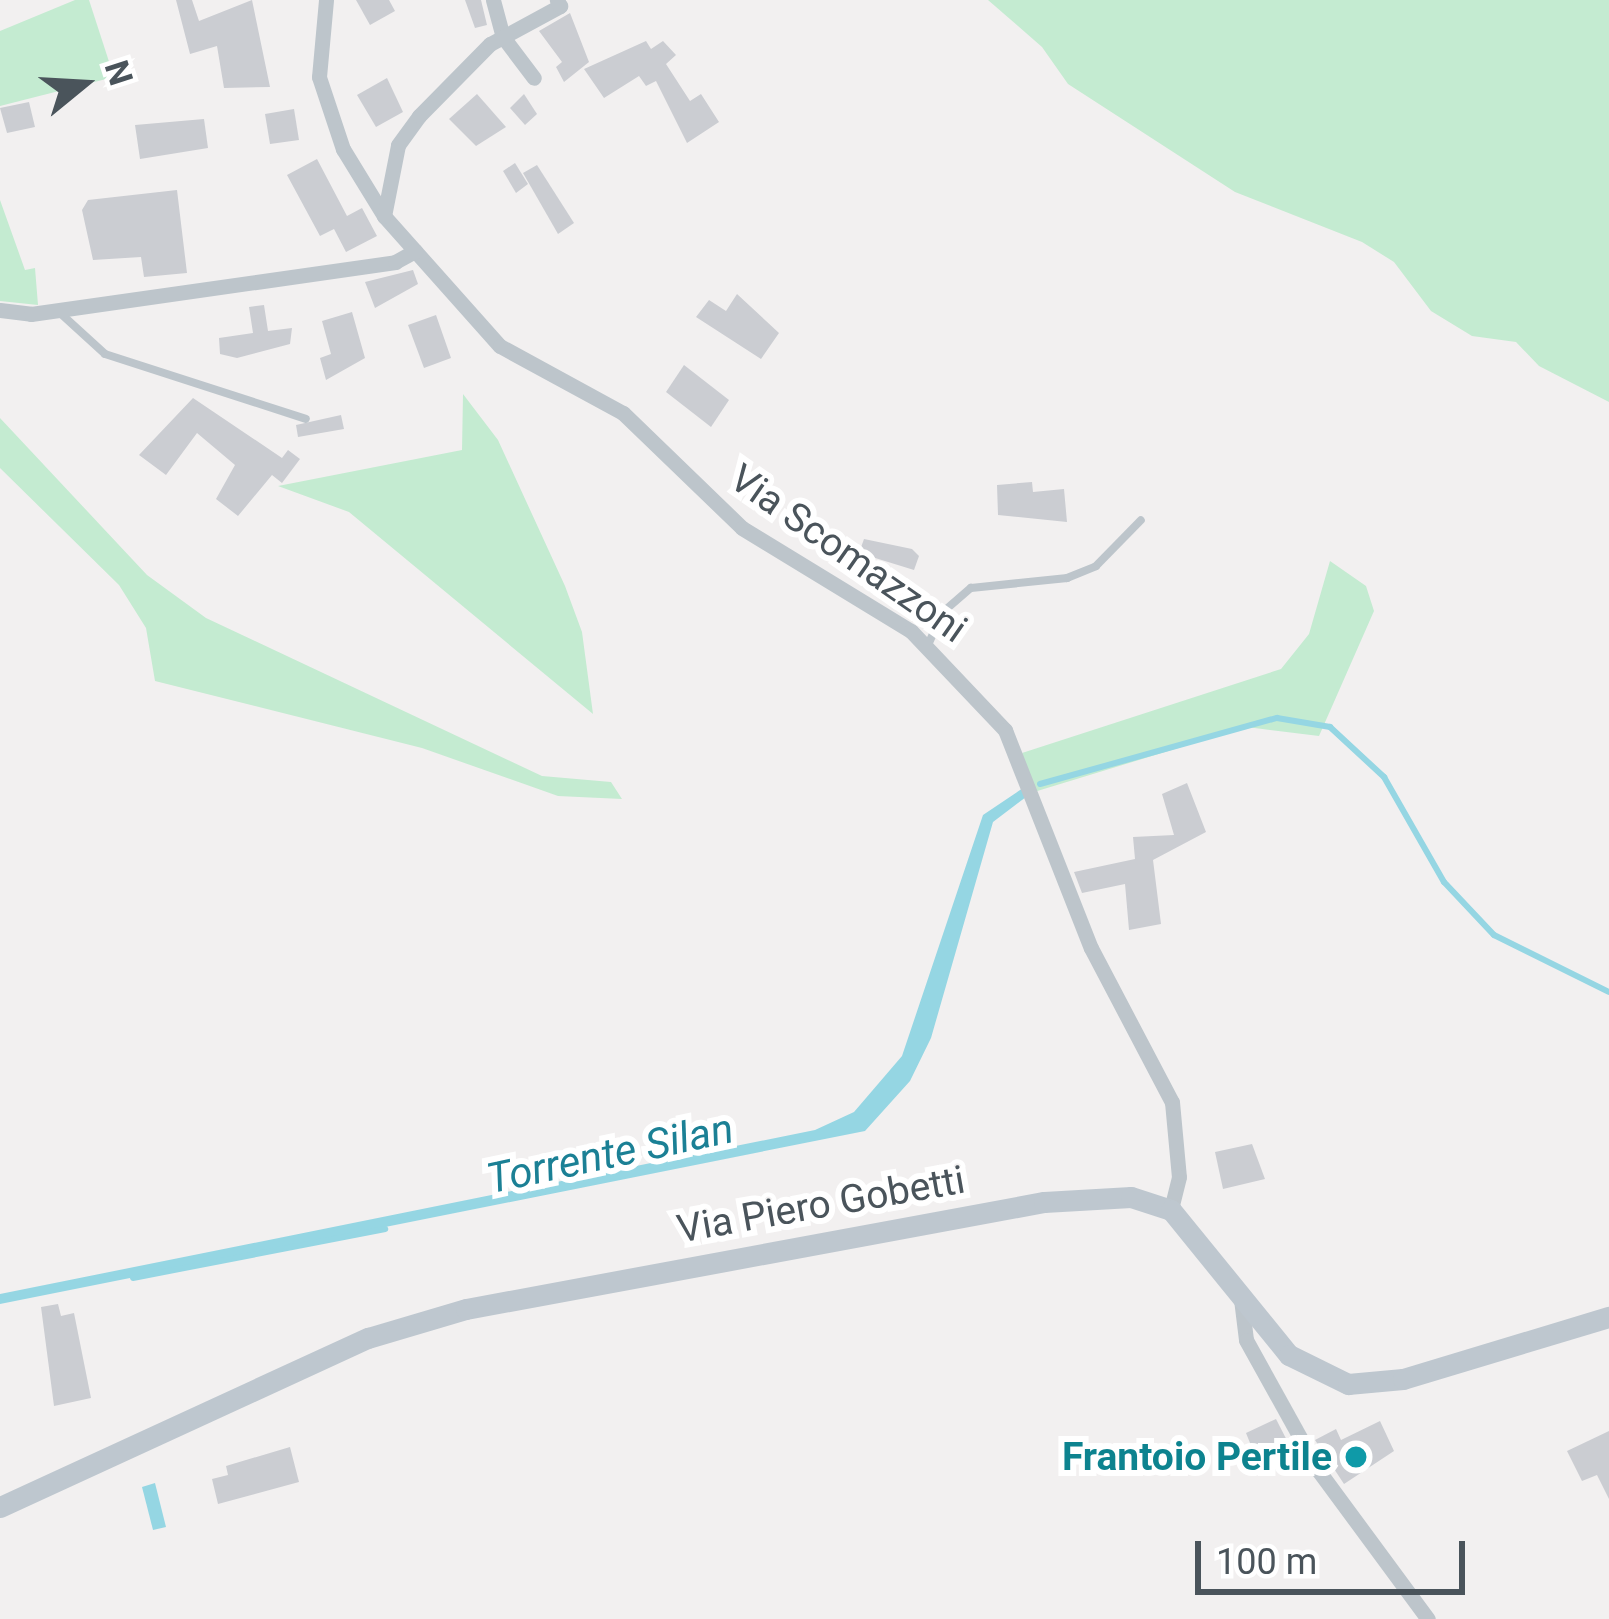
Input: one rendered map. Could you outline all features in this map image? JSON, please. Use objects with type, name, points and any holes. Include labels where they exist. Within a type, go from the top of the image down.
[{"type":"street","name":"Via Scomazzoni","points":[[326,0],[320,77],[327,115],[384,216],[500,346],[623,413],[742,528],[928,645],[1005,730],[1090,948],[1158,1067],[1177,1131],[1171,1210]]},
{"type":"street","points":[[493,0],[503,37],[534,78]]},
{"type":"street","points":[[384,216],[398,145],[457,72],[503,37],[560,7],[557,0]]},
{"type":"street","points":[[0,310],[56,310],[394,262],[415,251]]},
{"type":"street","name":"Via Piero Gobetti","points":[[0,1507],[281,1375],[466,1309],[1044,1202],[1131,1197],[1171,1210]]},
{"type":"street","points":[[1171,1210],[1289,1355],[1322,1378],[1360,1385],[1609,1317]]},
{"type":"street","points":[[1239,1292],[1246,1340],[1318,1470],[1428,1619]]},
{"type":"lane","points":[[56,310],[105,354],[306,419]]},
{"type":"lane","points":[[928,645],[944,612],[970,588],[1067,578],[1096,566],[1141,520]]},
{"type":"green space","points":[[75,0],[89,0],[114,77],[0,106],[0,31]]},
{"type":"green space","points":[[988,0],[1609,0],[1609,402],[1539,366],[1516,342],[1472,336],[1431,311],[1394,262],[1362,242],[1235,192],[1068,84],[1042,47]]},
{"type":"green space","points":[[0,200],[25,270],[35,268],[38,305],[0,301]]},
{"type":"green space","points":[[463,394],[498,440],[565,586],[582,632],[593,714],[349,512],[278,486],[462,450]]},
{"type":"green space","points":[[0,418],[147,575],[206,618],[542,776],[611,782],[622,799],[558,796],[422,748],[155,681],[146,628],[119,585],[0,468]]},
{"type":"green space","points":[[1330,561],[1366,586],[1374,611],[1319,736],[1247,727],[1034,792],[1022,753],[1281,669],[1309,634]]},
{"type":"water","points":[[1023,788],[1026,797],[993,822],[931,1038],[910,1081],[865,1131],[0,1304],[0,1294],[815,1130],[854,1112],[902,1056],[983,815]]},
{"type":"water","points":[[155,1483],[166,1527],[153,1530],[142,1487]]},
{"type":"building","points":[[176,0],[192,0],[199,21],[252,0],[270,87],[224,88],[217,46],[190,54]]},
{"type":"building","points":[[356,0],[389,0],[395,11],[370,25]]},
{"type":"building","points":[[465,0],[481,0],[487,25],[475,28]]},
{"type":"building","points":[[570,13],[589,62],[564,82],[556,67],[562,62],[539,31]]},
{"type":"building","points":[[646,41],[651,49],[663,41],[676,55],[666,64],[690,101],[701,94],[719,122],[687,143],[656,81],[646,86],[639,76],[604,98],[584,69]]},
{"type":"building","points":[[387,78],[403,112],[376,127],[357,95]]},
{"type":"building","points":[[477,94],[506,127],[476,146],[449,119]]},
{"type":"building","points":[[524,94],[537,114],[525,125],[510,108]]},
{"type":"building","points":[[29,102],[35,127],[7,133],[0,108]]},
{"type":"building","points":[[294,109],[299,140],[270,144],[265,114]]},
{"type":"building","points":[[204,119],[208,148],[140,159],[135,125]]},
{"type":"building","points":[[317,159],[347,216],[362,208],[377,236],[346,252],[334,229],[320,236],[287,175]]},
{"type":"building","points":[[515,163],[528,184],[516,193],[503,171]]},
{"type":"building","points":[[537,165],[574,223],[558,234],[523,173]]},
{"type":"building","points":[[177,190],[187,273],[144,277],[141,257],[93,260],[82,210],[88,200]]},
{"type":"building","points":[[413,270],[418,284],[375,308],[365,282]]},
{"type":"building","points":[[737,294],[779,333],[761,359],[696,317],[709,300],[726,311]]},
{"type":"building","points":[[264,305],[268,331],[292,328],[290,344],[237,358],[220,354],[219,338],[253,333],[249,307]]},
{"type":"building","points":[[352,312],[365,358],[326,380],[320,358],[331,354],[322,321]]},
{"type":"building","points":[[436,315],[451,358],[424,368],[408,325]]},
{"type":"building","points":[[684,365],[729,400],[711,427],[666,392]]},
{"type":"building","points":[[193,398],[282,458],[288,450],[300,459],[282,483],[272,475],[238,516],[216,499],[235,465],[197,433],[166,475],[139,455]]},
{"type":"building","points":[[341,415],[344,429],[298,437],[296,425]]},
{"type":"building","points":[[1032,482],[1033,492],[1064,489],[1067,522],[998,515],[997,485]]},
{"type":"building","points":[[864,539],[912,549],[919,556],[914,570],[859,553]]},
{"type":"building","points":[[1187,783],[1206,832],[1153,860],[1161,924],[1129,930],[1125,884],[1082,893],[1074,872],[1135,859],[1133,837],[1174,835],[1162,794]]},
{"type":"building","points":[[1252,1144],[1265,1179],[1223,1189],[1215,1152]]},
{"type":"building","points":[[58,1304],[61,1316],[74,1313],[91,1398],[54,1406],[41,1307]]},
{"type":"building","points":[[1276,1419],[1297,1460],[1261,1470],[1246,1433]]},
{"type":"building","points":[[1380,1421],[1394,1451],[1344,1484],[1315,1440],[1336,1429],[1341,1440]]},
{"type":"building","points":[[1609,1431],[1609,1499],[1597,1475],[1582,1481],[1567,1451]]},
{"type":"building","points":[[290,1447],[299,1482],[218,1504],[212,1479],[228,1475],[226,1466]]},
{"type":"waterway","name":"Torrente Silan","points":[[1040,784],[1277,718],[1330,727],[1384,777],[1444,882],[1494,935],[1609,992]]},
{"type":"waterway","name":"Torrente Silan","points":[[133,1278],[385,1229]]},
{"type":"place","name":"Frantoio Pertile","points":[[1356,1457]]}]
